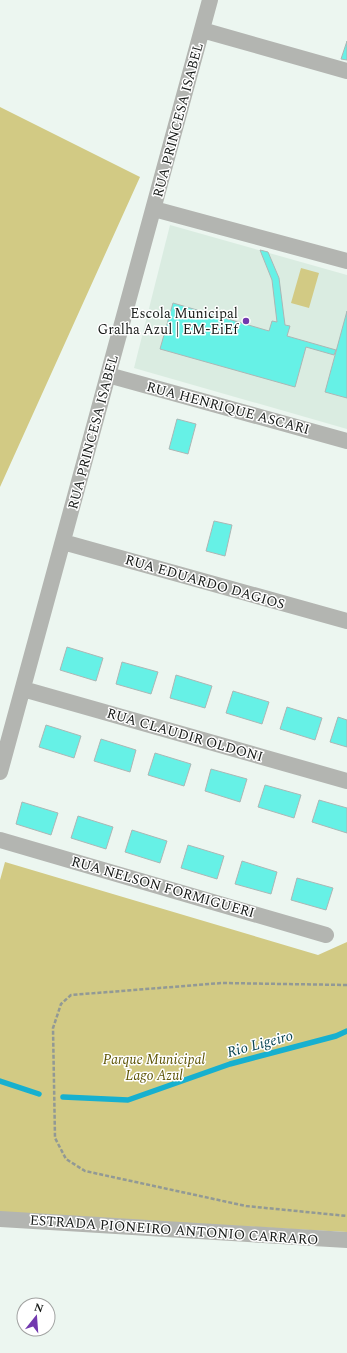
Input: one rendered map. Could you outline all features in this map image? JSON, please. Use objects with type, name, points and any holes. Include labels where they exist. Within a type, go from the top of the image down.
[{"type":"street","name":"RUA PRINCESA ISABEL","points":[[0,772],[210,0]]},
{"type":"street","points":[[202,30],[347,71]]},
{"type":"street","points":[[154,209],[347,261]]},
{"type":"street","name":"RUA HENRIQUE ASCARI","points":[[108,375],[347,441]]},
{"type":"street","name":"RUA EDUARDO DAGIOS","points":[[63,542],[347,621]]},
{"type":"street","name":"RUA CLAUDIR OLDONI","points":[[22,689],[347,781]]},
{"type":"street","name":"RUA NELSON FORMIGUERI","points":[[0,840],[326,935]]},
{"type":"street","name":"ESTRADA PIONEIRO ANTONIO CARRARO","points":[[0,1219],[347,1240]]},
{"type":"path","points":[[347,985],[222,983],[71,995],[61,1004],[52,1028],[55,1138],[66,1159],[85,1171],[246,1206],[347,1216]]},
{"type":"shaded area","name":"Escola Municipal Gralha Azul | EM-EiEf","points":[[170,225],[347,275],[347,429],[134,368]]},
{"type":"green space","points":[[0,107],[140,177],[0,487]]},
{"type":"green space","points":[[301,268],[319,273],[309,308],[291,303]]},
{"type":"green space","name":"Parque Municipal Lago Azul","points":[[5,862],[318,955],[347,942],[347,1232],[0,1213],[0,880]]},
{"type":"building","points":[[347,41],[347,60],[341,59]]},
{"type":"building","points":[[260,250],[268,252],[279,278],[285,325],[290,326],[287,336],[336,350],[334,355],[306,347],[295,387],[160,349],[173,303],[269,331],[272,321],[277,322],[272,280]]},
{"type":"building","points":[[347,311],[347,398],[325,392]]},
{"type":"building","points":[[177,419],[196,424],[188,454],[169,449]]},
{"type":"building","points":[[214,521],[232,525],[225,556],[206,551]]},
{"type":"building","points":[[67,647],[103,658],[96,681],[60,670]]},
{"type":"building","points":[[122,662],[158,672],[151,694],[116,684]]},
{"type":"building","points":[[176,675],[212,686],[205,708],[170,698]]},
{"type":"building","points":[[233,691],[269,702],[262,724],[226,713]]},
{"type":"building","points":[[287,707],[322,718],[315,740],[280,729]]},
{"type":"building","points":[[338,717],[347,720],[347,747],[330,742]]},
{"type":"building","points":[[46,725],[81,736],[74,758],[39,747]]},
{"type":"building","points":[[101,739],[136,750],[130,772],[94,761]]},
{"type":"building","points":[[155,753],[191,764],[184,786],[148,775]]},
{"type":"building","points":[[211,769],[247,779],[240,802],[205,791]]},
{"type":"building","points":[[265,785],[301,795],[294,818],[258,807]]},
{"type":"building","points":[[319,800],[347,808],[347,833],[312,822]]},
{"type":"building","points":[[22,802],[58,813],[51,835],[16,824]]},
{"type":"building","points":[[78,816],[113,827],[106,849],[71,838]]},
{"type":"building","points":[[132,830],[167,841],[160,863],[125,852]]},
{"type":"building","points":[[188,845],[224,856],[217,879],[181,868]]},
{"type":"building","points":[[242,861],[277,872],[271,894],[235,884]]},
{"type":"building","points":[[297,878],[333,888],[326,910],[291,900]]},
{"type":"waterway","name":"Rio Ligeiro","points":[[63,1097],[128,1100],[230,1064],[336,1036],[347,1031]]},
{"type":"waterway","name":"Rio Ligeiro","points":[[0,1081],[39,1094]]},
{"type":"place","name":"Escola Municipal Gralha Azul | EM-EiEf","points":[[246,321]]}]
